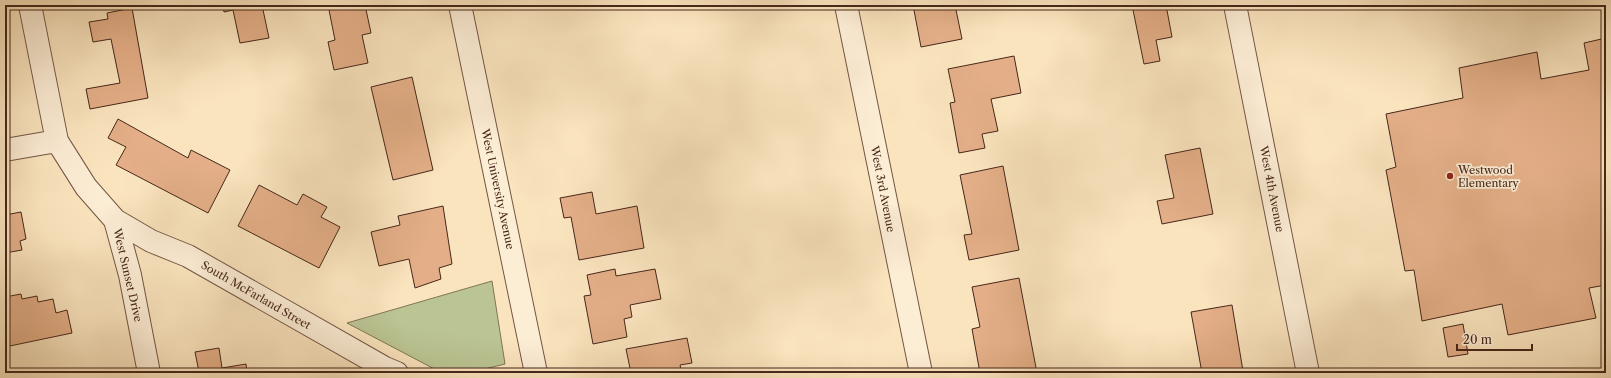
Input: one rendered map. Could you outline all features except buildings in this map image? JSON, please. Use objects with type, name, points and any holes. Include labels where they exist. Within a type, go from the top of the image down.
[{"type":"street","name":"West Sunset Drive","points":[[30,5],[57,141],[86,187],[115,220],[130,275],[149,373]]},
{"type":"street","name":"West University Avenue","points":[[460,5],[536,373]]},
{"type":"street","name":"West 3rd Avenue","points":[[846,5],[921,373]]},
{"type":"street","name":"West 4th Avenue","points":[[1235,5],[1308,373]]},
{"type":"street","points":[[5,150],[57,141]]},
{"type":"street","name":"South McFarland Street","points":[[115,220],[151,241],[188,256],[385,368],[397,373]]},
{"type":"green space","points":[[492,281],[505,364],[468,373],[442,373],[347,323]]},
{"type":"place","name":"Westwood Elementary","points":[[1450,176]]}]
